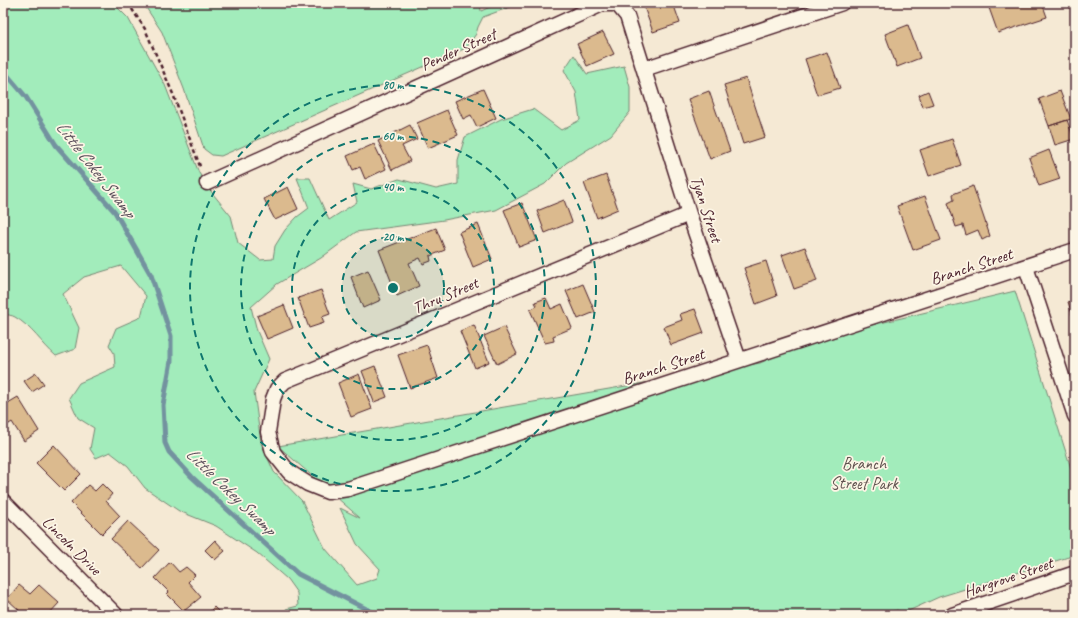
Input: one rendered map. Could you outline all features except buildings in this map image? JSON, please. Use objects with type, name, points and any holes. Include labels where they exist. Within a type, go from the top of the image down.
[{"type":"street","points":[[644,69],[842,3]]},
{"type":"street","name":"Pender Street","points":[[207,183],[602,4],[617,4],[627,16],[644,69]]},
{"type":"street","name":"Tyan Street","points":[[644,69],[689,214],[738,360]]},
{"type":"street","name":"Thru Street","points":[[273,452],[268,432],[270,413],[277,389],[285,381],[689,214]]},
{"type":"street","name":"Branch Street","points":[[273,452],[288,472],[308,484],[328,492],[348,489],[1075,250]]},
{"type":"street","points":[[1026,267],[1075,416]]},
{"type":"street","name":"Lincoln Drive","points":[[3,501],[116,615]]},
{"type":"street","name":"Hargrove Street","points":[[952,615],[1075,574]]},
{"type":"path","points":[[128,3],[145,29],[173,94],[207,183]]},
{"type":"green space","name":"Branch Street Park","points":[[3,3],[113,3],[128,18],[165,85],[199,173],[213,194],[231,216],[238,243],[260,260],[273,259],[275,246],[285,230],[297,217],[309,208],[297,178],[310,178],[329,220],[357,202],[353,184],[371,189],[399,179],[436,189],[458,184],[458,160],[465,137],[501,119],[533,109],[561,130],[580,120],[576,92],[564,70],[574,55],[587,74],[624,66],[630,87],[630,112],[611,135],[566,163],[545,184],[496,210],[444,220],[356,232],[321,258],[277,284],[251,307],[257,331],[269,359],[254,392],[261,443],[274,472],[302,501],[325,548],[357,585],[377,578],[380,569],[357,544],[340,508],[360,518],[278,446],[760,363],[813,339],[1015,291],[1075,481],[1075,555],[939,597],[904,613],[897,610],[880,615],[287,615],[286,609],[298,606],[297,593],[287,579],[257,553],[216,526],[179,511],[145,488],[128,466],[110,452],[96,458],[90,449],[94,428],[78,418],[69,398],[79,383],[115,367],[114,353],[109,345],[116,328],[141,317],[146,296],[121,266],[84,277],[63,294],[79,328],[75,349],[56,356],[21,321],[14,316],[3,314],[3,154],[7,145],[3,138]]},
{"type":"green space","points":[[143,3],[480,3],[481,11],[499,3],[521,3],[483,17],[476,34],[466,48],[221,156],[212,155],[204,149],[184,89],[162,32]]},
{"type":"waterway","name":"Little Cokey Swamp","points":[[3,70],[26,97],[56,145],[115,212],[151,275],[171,336],[171,361],[163,405],[165,443],[169,452],[192,477],[298,574],[378,615]]}]
